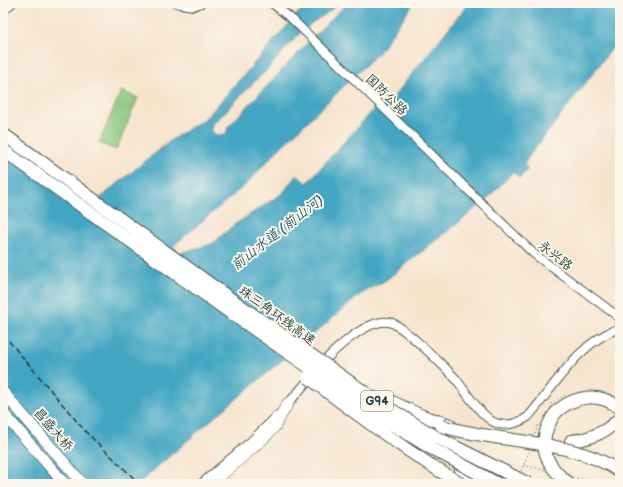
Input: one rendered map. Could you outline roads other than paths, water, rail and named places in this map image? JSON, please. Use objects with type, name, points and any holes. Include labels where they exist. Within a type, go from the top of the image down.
[{"type":"highway","name":"珠三角环线高速","points":[[3,134],[232,306],[356,402],[409,434],[498,484]]},
{"type":"highway","name":"珠三角环线高速","points":[[3,150],[232,306],[380,403],[436,437],[529,484]]},
{"type":"highway","points":[[232,306],[390,401],[431,423],[463,432],[579,452],[598,459],[620,472]]},
{"type":"highway","points":[[232,306],[297,369],[364,420],[422,460],[461,484]]},
{"type":"highway","points":[[570,484],[554,469],[547,458],[544,449],[546,430],[557,411],[573,400],[585,397],[607,400],[620,408]]},
{"type":"highway","points":[[390,401],[422,416],[450,425],[552,440],[571,441],[588,438],[606,430],[620,418]]},
{"type":"highway","points":[[409,434],[483,484]]},
{"type":"main road","name":"昌盛大桥","points":[[3,392],[83,484]]},
{"type":"main road","points":[[211,484],[264,438],[275,426],[288,403]]},
{"type":"main road","points":[[3,413],[64,484]]},
{"type":"street","points":[[3,11],[12,3]]},
{"type":"street","points":[[176,3],[193,6],[201,3]]},
{"type":"street","name":"国防公路","points":[[275,4],[484,205]]},
{"type":"street","name":"永兴路","points":[[484,205],[534,254],[620,318]]},
{"type":"street","points":[[201,484],[250,442],[288,403],[334,350],[348,339],[375,324],[388,322],[397,325],[422,346],[455,379],[489,420],[508,425],[520,422],[528,417],[572,362],[598,337],[620,328]]},
{"type":"water","name":"前山水道 (前山河)","points":[[307,3],[339,3],[297,36],[266,71],[212,125],[211,130],[216,135],[226,134],[228,127],[323,27],[348,3],[414,3],[378,53],[279,149],[245,185],[173,246],[180,253],[212,244],[234,225],[283,193],[296,175],[307,183],[376,107],[388,104],[469,3],[620,3],[620,38],[527,159],[524,165],[528,169],[520,178],[513,172],[484,202],[386,280],[361,294],[203,427],[138,484],[3,484],[3,139],[59,174],[57,196],[73,206],[94,203],[170,141],[207,117]]},
{"type":"railway","points":[[3,334],[86,432],[140,484]]}]
